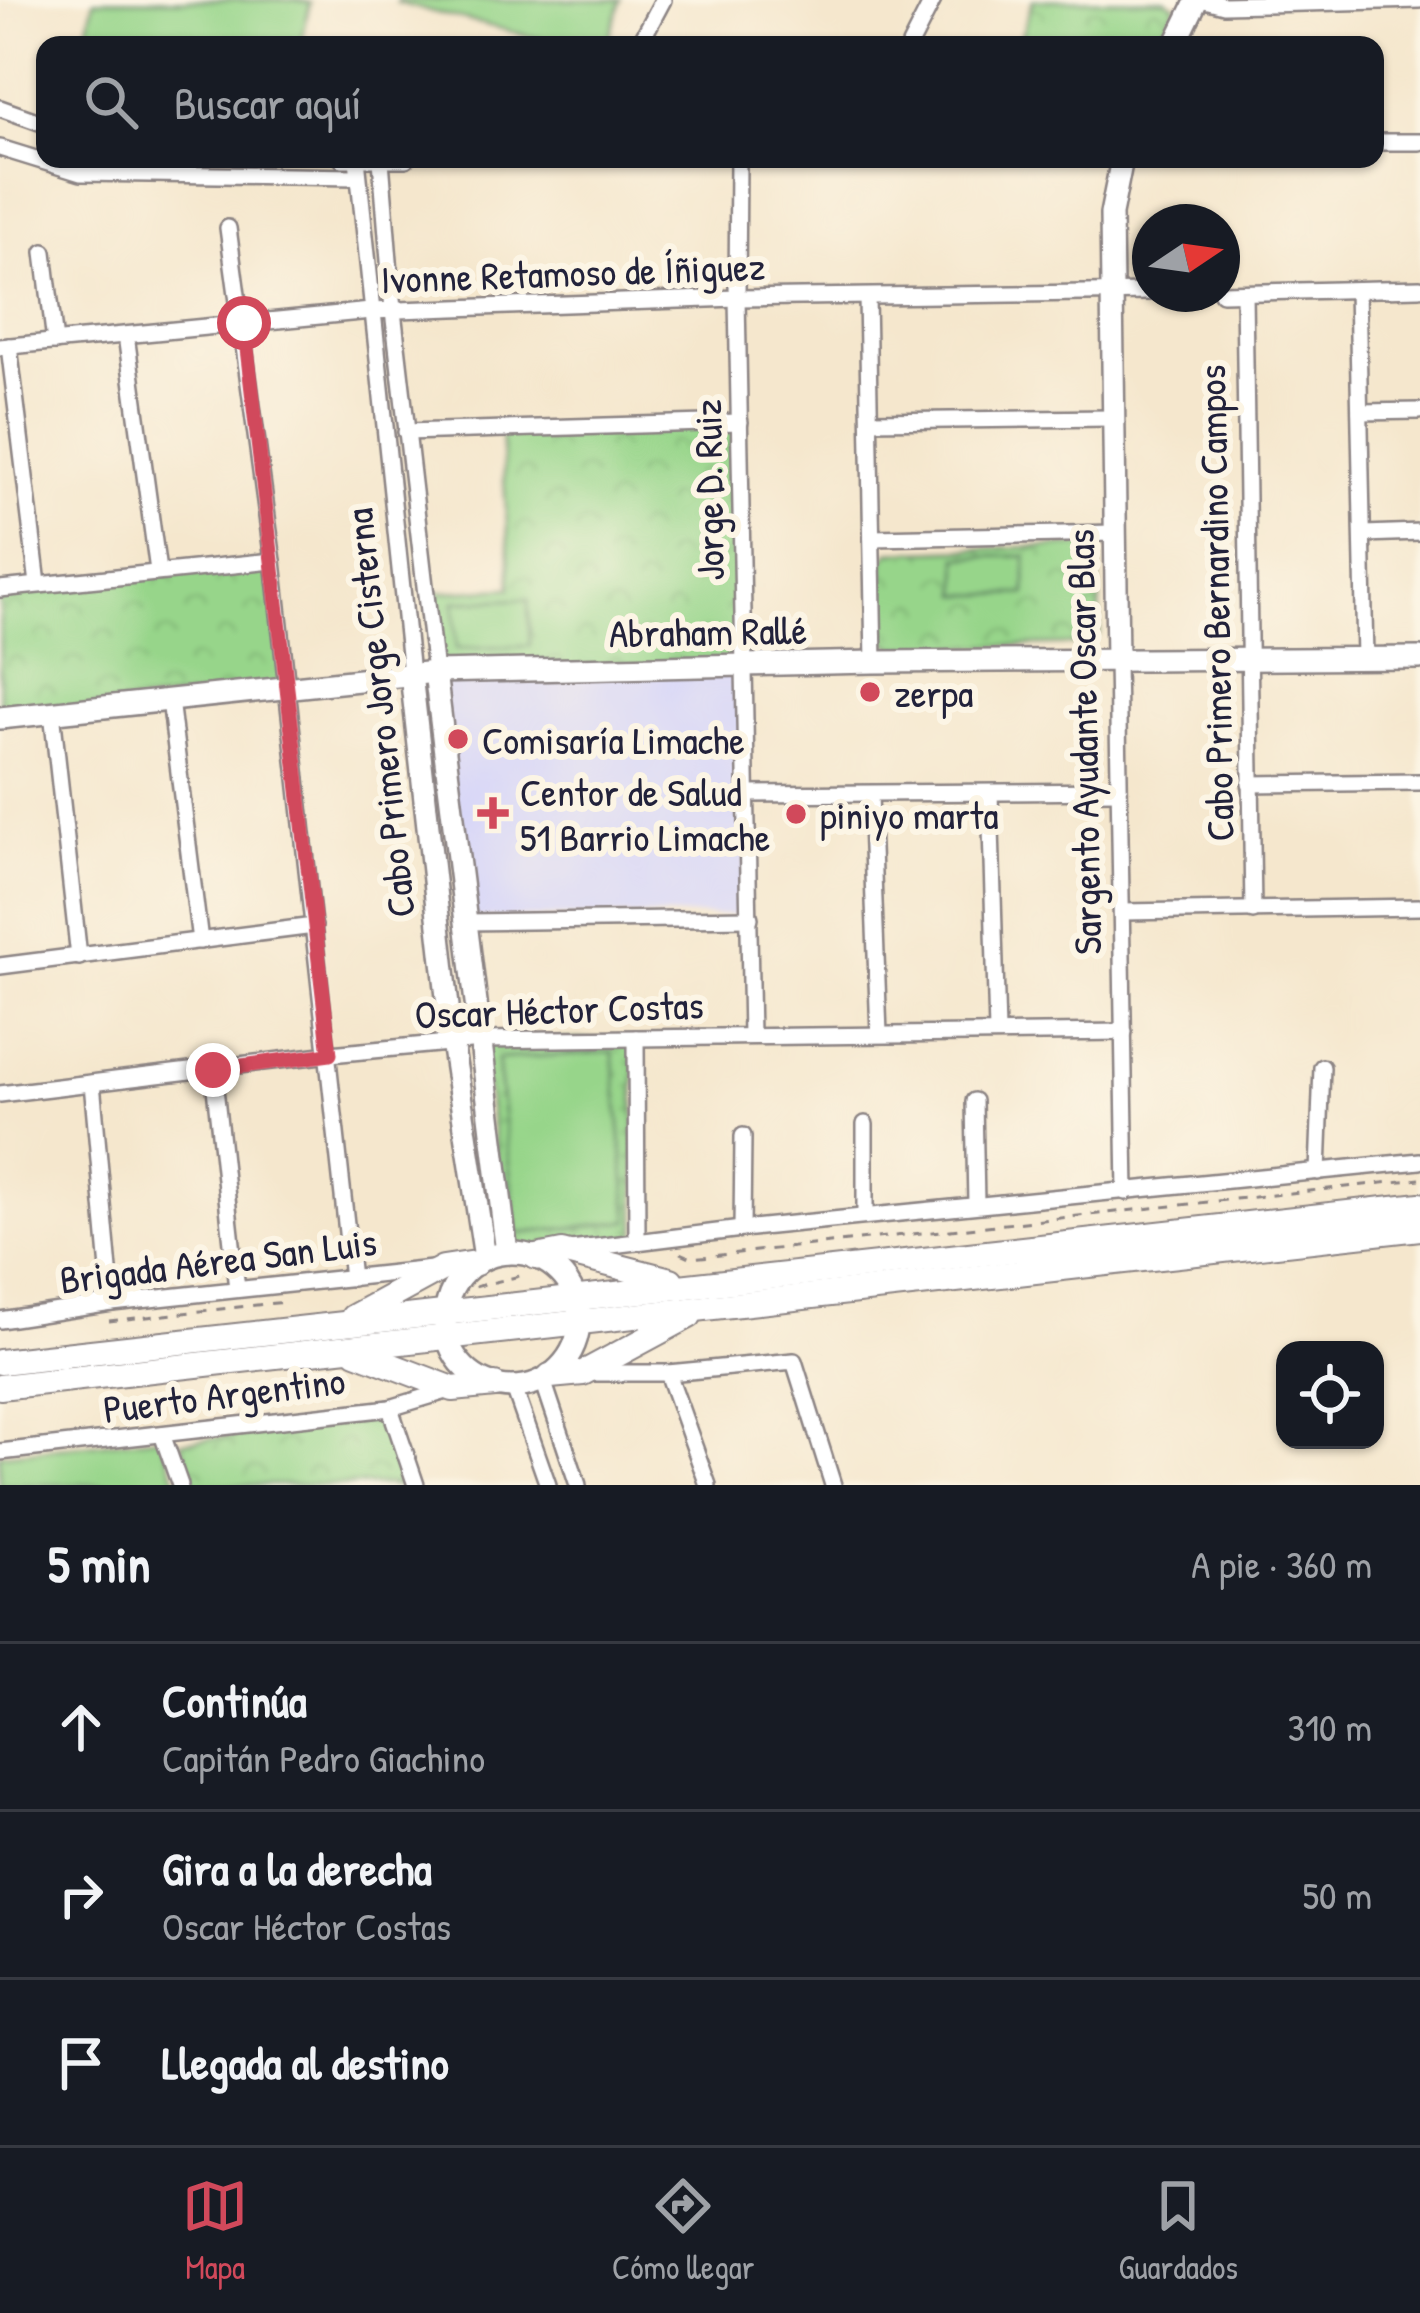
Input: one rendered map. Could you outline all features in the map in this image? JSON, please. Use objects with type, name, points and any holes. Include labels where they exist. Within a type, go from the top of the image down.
[{"type":"main road","points":[[0,1388],[580,1323],[717,1294],[1420,1204]]},
{"type":"main road","points":[[0,1361],[343,1323],[446,1291],[717,1294],[1420,1228]]},
{"type":"main road","points":[[536,1257],[669,1280],[717,1294]]},
{"type":"main road","points":[[343,1323],[446,1291],[480,1261]]},
{"type":"main road","points":[[547,1378],[584,1372],[717,1294]]},
{"type":"main road","points":[[348,1349],[453,1390],[505,1386]]},
{"type":"street","points":[[644,36],[664,0]]},
{"type":"street","points":[[915,36],[933,0]]},
{"type":"street","points":[[1180,36],[1201,0],[1224,5],[1420,0]]},
{"type":"street","points":[[0,108],[36,121]]},
{"type":"street","points":[[1384,142],[1420,142]]},
{"type":"street","points":[[0,148],[36,159]]},
{"type":"street","points":[[65,168],[81,173],[356,177]]},
{"type":"street","name":"Cabo Primero Jorge Cisterna","points":[[356,168],[480,1261]]},
{"type":"street","name":"Cabo Primero Jorge Cisterna","points":[[382,168],[406,432],[508,1253]]},
{"type":"street","name":"Jorge D. Ruiz","points":[[738,168],[751,1036]]},
{"type":"street","name":"Sargento Ayudante Oscar Blas","points":[[1120,168],[1111,214],[1112,418],[1126,1192]]},
{"type":"street","points":[[228,228],[288,687],[352,1278]]},
{"type":"street","points":[[44,252],[55,342]]},
{"type":"street","points":[[1240,293],[1420,288]]},
{"type":"street","points":[[1357,290],[1365,658]]},
{"type":"street","name":"Ivonne Retamoso de Íñiguez","points":[[4,347],[371,311],[737,298],[1132,292]]},
{"type":"street","name":"Cabo Primero Bernardino Campos","points":[[1244,293],[1253,911]]},
{"type":"street","points":[[867,297],[874,662]]},
{"type":"street","points":[[126,335],[158,571]]},
{"type":"street","points":[[4,347],[38,584]]},
{"type":"street","points":[[1360,412],[1420,411]]},
{"type":"street","points":[[871,421],[1112,418]]},
{"type":"street","points":[[406,432],[740,422]]},
{"type":"street","points":[[1364,534],[1420,532]]},
{"type":"street","points":[[872,538],[1115,533]]},
{"type":"street","points":[[0,589],[273,561]]},
{"type":"street","name":"Abraham Rallé","points":[[0,718],[435,672],[874,662],[1420,658]]},
{"type":"street","points":[[170,700],[200,941]]},
{"type":"street","points":[[52,712],[79,956]]},
{"type":"street","points":[[1250,784],[1420,782]]},
{"type":"street","points":[[749,794],[1119,791]]},
{"type":"street","points":[[990,793],[997,1032]]},
{"type":"street","points":[[870,795],[879,1034]]},
{"type":"street","points":[[1123,912],[1420,907]]},
{"type":"street","points":[[465,922],[750,918]]},
{"type":"street","points":[[0,966],[314,926]]},
{"type":"street","name":"Oscar Héctor Costas","points":[[0,1094],[452,1042],[1124,1032]]},
{"type":"street","points":[[636,1037],[637,1240]]},
{"type":"street","points":[[1318,1172],[1322,1066]]},
{"type":"street","points":[[213,1070],[237,1289]]},
{"type":"street","points":[[92,1083],[110,1312]]},
{"type":"street","points":[[974,1101],[976,1204]]},
{"type":"street","points":[[865,1124],[865,1216]]},
{"type":"street","points":[[742,1229],[743,1136]]},
{"type":"street","points":[[446,1291],[448,1339],[458,1360],[474,1376],[505,1386],[547,1378],[565,1362],[575,1344],[580,1323],[561,1263],[637,1240],[1420,1161]]},
{"type":"street","points":[[480,1261],[508,1253],[536,1257]]},
{"type":"street","name":"Brigada Aérea San Luis","points":[[0,1320],[110,1312],[237,1289],[352,1278],[446,1291]]},
{"type":"street","points":[[584,1372],[668,1373],[794,1361],[833,1485]]},
{"type":"street","points":[[668,1373],[708,1485]]},
{"type":"street","points":[[547,1378],[578,1485]]},
{"type":"street","points":[[505,1386],[548,1485]]},
{"type":"street","name":"Puerto Argentino","points":[[0,1452],[390,1408],[453,1390]]},
{"type":"street","points":[[390,1408],[416,1485]]},
{"type":"street","points":[[163,1434],[180,1485]]},
{"type":"path","points":[[668,1255],[680,1252],[692,1258],[865,1241],[1420,1179]]},
{"type":"path","points":[[446,1291],[561,1263]]},
{"type":"path","points":[[110,1312],[285,1302]]},
{"type":"shaded area","points":[[741,671],[747,915],[468,918],[438,675]]},
{"type":"green space","points":[[94,0],[310,3],[303,36],[86,36]]},
{"type":"green space","points":[[621,0],[610,36],[529,36],[397,3]]},
{"type":"green space","points":[[1033,0],[1165,0],[1176,6],[1161,36],[1021,36]]},
{"type":"green space","points":[[739,423],[745,666],[437,669],[429,593],[511,588],[501,430]]},
{"type":"green space","points":[[1087,545],[1099,552],[1100,633],[1091,644],[895,648],[883,639],[883,560],[890,552]]},
{"type":"green space","points":[[1026,556],[1026,594],[959,595],[958,557]]},
{"type":"green space","points":[[272,562],[287,686],[0,718],[0,590]]},
{"type":"green space","points":[[528,599],[530,646],[456,649],[454,602]]},
{"type":"green space","points":[[481,1040],[634,1040],[636,1240],[536,1255],[509,1251]]},
{"type":"green space","points":[[613,1052],[629,1221],[517,1234],[497,1059]]},
{"type":"green space","points":[[380,1419],[402,1485],[196,1485],[181,1442]]},
{"type":"green space","points":[[161,1437],[178,1485],[0,1485],[0,1454]]},
{"type":"place","name":"zerpa","points":[[870,692]]},
{"type":"place","name":"Comisaría Limache","points":[[458,739]]},
{"type":"place","name":"Centor de Salud 51 Barrio Limache","points":[[493,813]]},
{"type":"place","name":"piniyo marta","points":[[796,814]]},
{"type":"route","points":[[213,1070],[330,1054],[244,323]]}]
